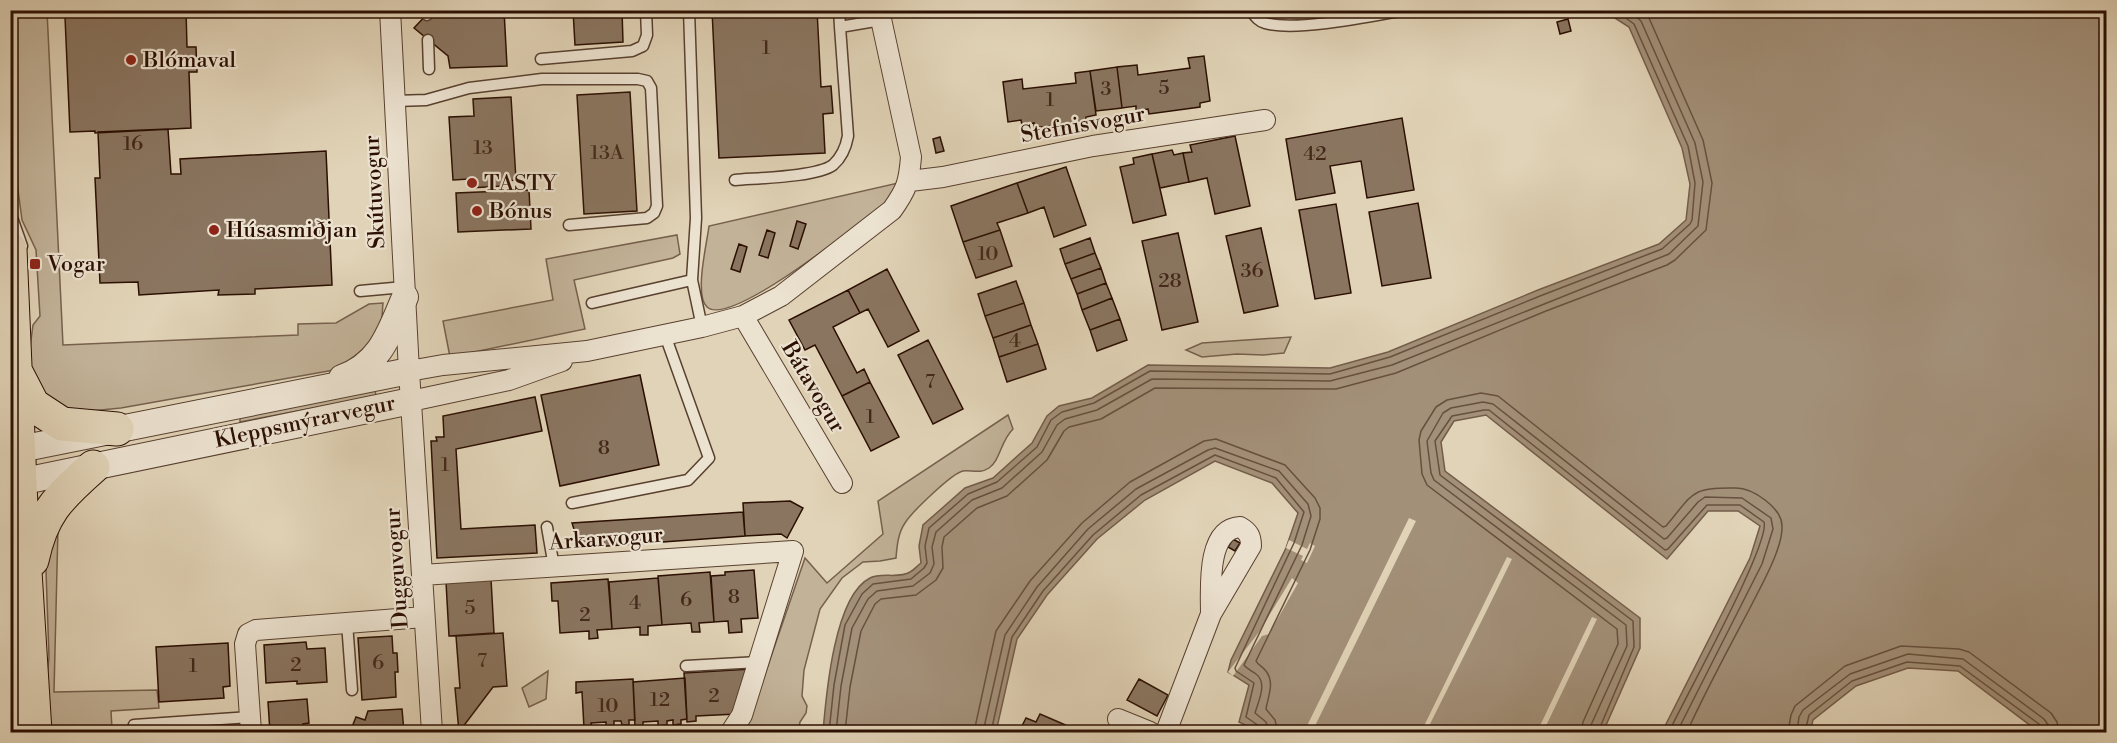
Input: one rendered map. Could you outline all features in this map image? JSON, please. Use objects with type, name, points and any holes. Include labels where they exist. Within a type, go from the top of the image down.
[{"type":"highway","points":[[17,254],[15,483],[26,589],[35,732]]},
{"type":"highway","points":[[16,371],[33,405],[62,424],[117,429]]},
{"type":"highway","points":[[26,589],[37,536],[45,519],[66,489],[93,467]]},
{"type":"street","name":"Skútuvogur","points":[[390,10],[409,371]]},
{"type":"street","points":[[880,15],[911,157],[910,181]]},
{"type":"street","name":"Stefnisvogur","points":[[910,181],[943,177],[1093,146],[1265,120]]},
{"type":"street","name":"Kleppsmýrarvegur","points":[[15,450],[409,371],[437,366],[587,351],[743,316],[781,296],[892,210],[910,181]]},
{"type":"street","points":[[311,390],[352,374],[376,356],[383,345],[405,292]]},
{"type":"street","name":"Bátavogur","points":[[743,316],[842,483]]},
{"type":"street","name":"Kleppsmýrarvegur","points":[[15,483],[509,380],[587,351]]},
{"type":"street","name":"Dugguvogur","points":[[409,371],[432,732]]},
{"type":"street","name":"Arkarvogur","points":[[422,575],[793,551],[759,662]]},
{"type":"street","points":[[1166,732],[1211,614]]},
{"type":"street","points":[[251,725],[245,644],[248,634],[256,630],[424,617]]},
{"type":"street","points":[[731,732],[742,715],[759,662]]},
{"type":"street","points":[[1118,719],[1150,732]]},
{"type":"lane","points":[[541,59],[632,51],[643,46],[647,35],[646,10]]},
{"type":"lane","points":[[689,10],[696,218],[692,280],[702,327]]},
{"type":"lane","points":[[735,180],[820,172],[839,159],[844,152],[848,136],[839,10]]},
{"type":"lane","points":[[1151,10],[1251,10],[1263,22],[1293,25],[1405,10]]},
{"type":"lane","points":[[840,27],[880,15]]},
{"type":"lane","points":[[428,40],[429,69]]},
{"type":"lane","points":[[395,101],[426,100],[469,88],[542,79],[638,79],[647,81],[651,88],[657,206],[654,213],[647,218],[569,225]]},
{"type":"lane","points":[[10,212],[24,250],[17,254]]},
{"type":"lane","points":[[592,303],[692,280]]},
{"type":"lane","points":[[360,291],[405,292]]},
{"type":"lane","points":[[572,503],[688,480],[709,458],[665,335]]},
{"type":"lane","points":[[16,371],[25,337]]},
{"type":"lane","points":[[547,527],[554,567]]},
{"type":"lane","points":[[347,623],[351,690]]},
{"type":"lane","points":[[686,666],[759,662]]},
{"type":"lane","points":[[134,732],[134,725],[251,725]]},
{"type":"shaded area","points":[[10,11],[47,11],[63,345],[298,335],[298,324],[336,323],[369,304],[383,303],[380,329],[370,343],[334,370],[121,408],[80,412],[47,403],[28,363],[33,325],[40,316],[36,250],[22,220],[18,190]]},
{"type":"shaded area","points":[[898,183],[889,200],[827,248],[769,288],[742,302],[720,309],[707,307],[703,301],[701,281],[709,226]]},
{"type":"shaded area","points":[[677,235],[680,254],[673,258],[574,280],[585,329],[450,357],[443,321],[553,300],[546,259]]},
{"type":"shaded area","points":[[1291,337],[1284,353],[1202,357],[1186,350],[1202,343]]},
{"type":"shaded area","points":[[374,384],[376,396],[240,422],[240,418],[279,403]]},
{"type":"shaded area","points":[[1008,415],[1013,429],[1005,439],[993,464],[982,471],[958,473],[941,486],[905,523],[899,535],[896,558],[863,562],[842,578],[820,609],[804,670],[802,696],[807,706],[798,732],[745,732],[805,558],[827,583],[883,534],[878,501]]},
{"type":"shaded area","points":[[58,527],[54,692],[157,690],[159,708],[111,711],[112,729],[47,732],[45,699],[49,657],[47,536]]},
{"type":"shaded area","points":[[548,671],[546,699],[529,707],[522,688]]},
{"type":"water","points":[[1604,11],[2106,11],[2106,732],[2039,732],[1958,671],[1908,668],[1856,686],[1813,720],[1810,732],[1662,732],[1750,558],[1760,526],[1738,511],[1708,511],[1667,559],[1486,415],[1454,421],[1441,442],[1445,471],[1640,618],[1640,648],[1603,732],[1260,732],[1239,722],[1249,685],[1228,672],[1231,660],[1286,548],[1298,513],[1272,483],[1215,461],[1145,500],[1097,539],[1047,595],[1017,639],[996,732],[823,732],[834,648],[848,605],[858,588],[874,576],[906,574],[921,563],[919,546],[923,525],[965,488],[993,478],[1032,443],[1047,416],[1059,406],[1092,398],[1148,365],[1330,368],[1388,352],[1538,290],[1659,244],[1686,220],[1690,184],[1682,148],[1629,27]]},
{"type":"pier","points":[[1409,518],[1416,521],[1312,732],[1304,732]]},
{"type":"pier","points":[[1289,540],[1307,549],[1310,543],[1315,546],[1307,563],[1301,560],[1303,556],[1286,548]]},
{"type":"pier","points":[[1507,557],[1512,559],[1487,610],[1426,732],[1421,732]]},
{"type":"pier","points":[[1292,578],[1298,583],[1269,634],[1262,636],[1233,676],[1228,672],[1259,632]]},
{"type":"pier","points":[[1592,617],[1597,619],[1556,705],[1543,732],[1537,732]]},
{"type":"building","name":"Blómaval","points":[[86,10],[186,10],[187,47],[196,47],[197,72],[189,72],[191,128],[95,133],[95,131],[70,132],[65,17],[86,16]]},
{"type":"building","points":[[431,10],[504,10],[507,66],[450,68],[448,56],[414,28]]},
{"type":"building","points":[[573,10],[622,10],[623,42],[575,45]]},
{"type":"building","points":[[712,10],[817,10],[821,87],[831,86],[833,113],[823,114],[825,153],[719,158]]},
{"type":"building","points":[[1568,19],[1571,31],[1560,34],[1557,22]]},
{"type":"building","points":[[1204,56],[1210,101],[1200,103],[1200,107],[1149,114],[1148,109],[1136,111],[1136,106],[1122,108],[1117,67],[1137,65],[1138,75],[1190,68],[1188,58]]},
{"type":"building","points":[[1117,67],[1122,108],[1096,111],[1090,71]]},
{"type":"building","points":[[1090,71],[1096,115],[1086,117],[1086,121],[1034,128],[1034,123],[1022,125],[1021,120],[1008,122],[1003,82],[1022,79],[1023,89],[1076,83],[1075,73]]},
{"type":"building","points":[[630,92],[637,211],[584,214],[577,95]]},
{"type":"building","points":[[511,97],[516,180],[504,181],[504,186],[469,188],[469,179],[453,180],[449,117],[474,116],[473,99]]},
{"type":"building","points":[[1402,118],[1414,190],[1367,198],[1361,161],[1330,166],[1335,193],[1296,200],[1286,139]]},
{"type":"building","name":"Húsasmiðjan","points":[[168,129],[171,174],[181,174],[180,159],[326,151],[332,285],[255,289],[255,294],[218,295],[219,290],[139,295],[138,282],[100,283],[95,178],[100,178],[98,132]]},
{"type":"building","points":[[1235,136],[1250,206],[1215,214],[1207,178],[1189,182],[1183,153],[1192,152],[1190,145]]},
{"type":"building","points":[[940,137],[944,151],[936,153],[933,139]]},
{"type":"building","points":[[1172,150],[1174,155],[1183,153],[1189,182],[1160,188],[1152,154]]},
{"type":"building","points":[[1152,154],[1166,215],[1133,223],[1120,167],[1134,164],[1133,158]]},
{"type":"building","points":[[1066,167],[1086,225],[1054,237],[1044,207],[1028,213],[1017,183]]},
{"type":"building","points":[[1017,183],[1028,213],[997,223],[1000,230],[963,242],[951,206]]},
{"type":"building","points":[[529,190],[531,229],[458,232],[456,193]]},
{"type":"building","points":[[1418,203],[1431,278],[1382,286],[1369,212]]},
{"type":"building","points":[[1336,204],[1351,293],[1315,299],[1299,210]]},
{"type":"building","points":[[797,221],[806,224],[798,249],[790,246]]},
{"type":"building","points":[[1261,228],[1278,306],[1244,313],[1226,236]]},
{"type":"building","points":[[767,230],[775,233],[768,258],[759,255]]},
{"type":"building","points":[[1000,230],[1012,266],[976,278],[963,242]]},
{"type":"building","points":[[1178,233],[1198,322],[1162,330],[1142,241]]},
{"type":"building","points":[[1090,238],[1095,253],[1065,264],[1060,249]]},
{"type":"building","points":[[739,244],[747,247],[740,272],[731,269]]},
{"type":"building","points":[[1095,253],[1101,268],[1071,279],[1065,264]]},
{"type":"building","points":[[1101,268],[1106,283],[1077,294],[1071,279]]},
{"type":"building","points":[[887,269],[919,331],[888,347],[868,309],[860,313],[848,290]]},
{"type":"building","points":[[1016,281],[1024,303],[985,316],[978,294]]},
{"type":"building","points":[[1106,283],[1112,298],[1082,310],[1077,294]]},
{"type":"building","points":[[848,290],[860,313],[833,327],[857,373],[864,369],[870,382],[842,396],[815,345],[805,350],[789,320]]},
{"type":"building","points":[[1112,298],[1120,319],[1090,330],[1082,310]]},
{"type":"building","points":[[1024,303],[1031,325],[993,338],[985,316]]},
{"type":"building","points":[[1120,319],[1127,340],[1097,351],[1090,330]]},
{"type":"building","points":[[1031,325],[1038,344],[999,357],[993,338]]},
{"type":"building","points":[[928,340],[963,409],[933,424],[898,355]]},
{"type":"building","points":[[1038,344],[1046,369],[1007,382],[999,357]]},
{"type":"building","points":[[640,375],[659,465],[560,486],[541,395]]},
{"type":"building","points":[[870,382],[899,437],[871,451],[842,396]]},
{"type":"building","points":[[535,397],[542,431],[456,449],[461,529],[535,525],[537,553],[437,558],[431,441],[437,441],[436,437],[444,437],[443,416]]},
{"type":"building","points":[[790,501],[803,508],[787,538],[781,534],[745,536],[743,503]]},
{"type":"building","points":[[743,512],[745,536],[580,548],[572,523]]},
{"type":"building","points":[[1233,539],[1240,543],[1235,551],[1228,547]]},
{"type":"building","points":[[754,570],[758,618],[741,619],[742,632],[729,633],[728,621],[714,622],[711,576],[725,575],[725,572]]},
{"type":"building","points":[[710,572],[714,622],[699,623],[700,632],[692,632],[691,623],[662,625],[658,576]]},
{"type":"building","points":[[658,578],[662,625],[648,626],[648,635],[640,635],[640,627],[612,629],[609,582]]},
{"type":"building","points":[[491,579],[494,633],[449,636],[446,582]]},
{"type":"building","points":[[608,579],[612,629],[597,630],[598,638],[589,639],[589,631],[560,633],[558,601],[552,601],[551,583]]},
{"type":"building","points":[[503,633],[507,686],[493,687],[459,732],[455,688],[460,688],[456,636]]},
{"type":"building","points":[[392,636],[393,653],[397,653],[396,697],[362,700],[358,638]]},
{"type":"building","points":[[306,642],[307,649],[325,648],[327,682],[266,683],[264,645]]},
{"type":"building","points":[[228,643],[230,686],[223,687],[224,698],[159,702],[156,647]]},
{"type":"building","points":[[751,669],[737,714],[696,716],[696,721],[687,722],[684,673]]},
{"type":"building","points":[[685,678],[687,719],[681,720],[681,724],[673,725],[673,720],[667,721],[667,725],[658,726],[658,721],[643,722],[643,727],[635,727],[633,682]]},
{"type":"building","points":[[633,679],[635,720],[629,720],[629,725],[622,725],[621,721],[614,721],[614,726],[606,726],[606,722],[591,723],[592,727],[584,728],[582,692],[576,693],[576,682]]},
{"type":"building","points":[[1139,679],[1168,695],[1157,716],[1127,700]]},
{"type":"building","points":[[307,699],[309,723],[303,724],[303,732],[270,732],[268,702]]},
{"type":"building","points":[[402,709],[404,732],[350,732],[356,717],[365,720],[368,711]]},
{"type":"building","points":[[1040,714],[1070,727],[1068,732],[1019,732],[1026,718],[1036,722]]},
{"type":"place","name":"Blómaval","points":[[131,60]]},
{"type":"place","name":"TASTY","points":[[472,183]]},
{"type":"place","name":"Bónus","points":[[477,211]]},
{"type":"place","name":"Húsasmiðjan","points":[[214,230]]},
{"type":"place","name":"Vogar","points":[[35,264]]}]
